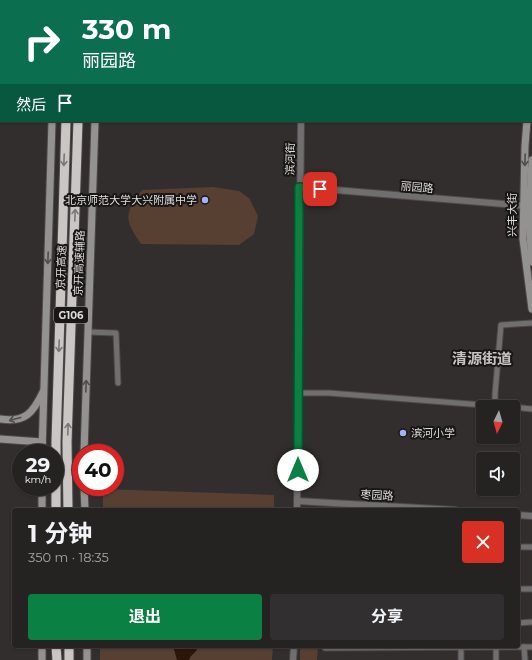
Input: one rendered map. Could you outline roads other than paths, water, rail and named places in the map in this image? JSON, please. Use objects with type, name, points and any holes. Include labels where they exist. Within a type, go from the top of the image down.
[{"type":"highway","name":"京开高速","points":[[56,508],[56,442],[66,122]]},
{"type":"highway","name":"京开高速","points":[[68,508],[67,442],[78,122]]},
{"type":"highway","points":[[56,648],[56,660]]},
{"type":"highway","points":[[69,648],[69,660]]},
{"type":"main road","points":[[0,439],[42,442],[52,122]]},
{"type":"main road","name":"京开高速辅路","points":[[84,444],[95,122]]},
{"type":"main road","name":"兴丰大街","points":[[527,122],[528,206],[532,262]]},
{"type":"main road","name":"兴丰大街","points":[[532,160],[528,206],[523,239],[532,309]]},
{"type":"main road","points":[[0,419],[11,421],[29,414],[36,406],[44,390]]},
{"type":"main road","points":[[42,496],[42,508]]},
{"type":"main road","points":[[84,496],[85,508]]},
{"type":"main road","points":[[42,648],[42,660]]},
{"type":"main road","points":[[87,648],[87,660]]},
{"type":"street","name":"滨河街","points":[[297,508],[299,187],[301,122]]},
{"type":"street","name":"丽园路","points":[[299,187],[528,206]]},
{"type":"street","points":[[495,400],[501,325],[532,324]]},
{"type":"street","points":[[88,332],[116,333],[118,383]]},
{"type":"street","points":[[298,393],[330,393],[476,405]]},
{"type":"street","points":[[520,408],[532,409]]},
{"type":"street","name":"枣园路","points":[[297,501],[420,508]]},
{"type":"street","points":[[520,515],[532,516]]},
{"type":"street","points":[[520,547],[532,547]]},
{"type":"street","points":[[520,589],[532,589]]},
{"type":"street","points":[[520,623],[532,622]]},
{"type":"street","points":[[520,647],[532,647]]},
{"type":"street","points":[[524,647],[525,660]]},
{"type":"street","points":[[293,660],[294,648]]},
{"type":"street","points":[[461,648],[461,660]]},
{"type":"street","points":[[496,648],[496,660]]},
{"type":"place","name":"北京师范大学大兴附属中学","points":[[205,200]]},
{"type":"place","name":"滨河小学","points":[[403,433]]},
{"type":"district","name":"清源街道","points":[[482,359]]}]
